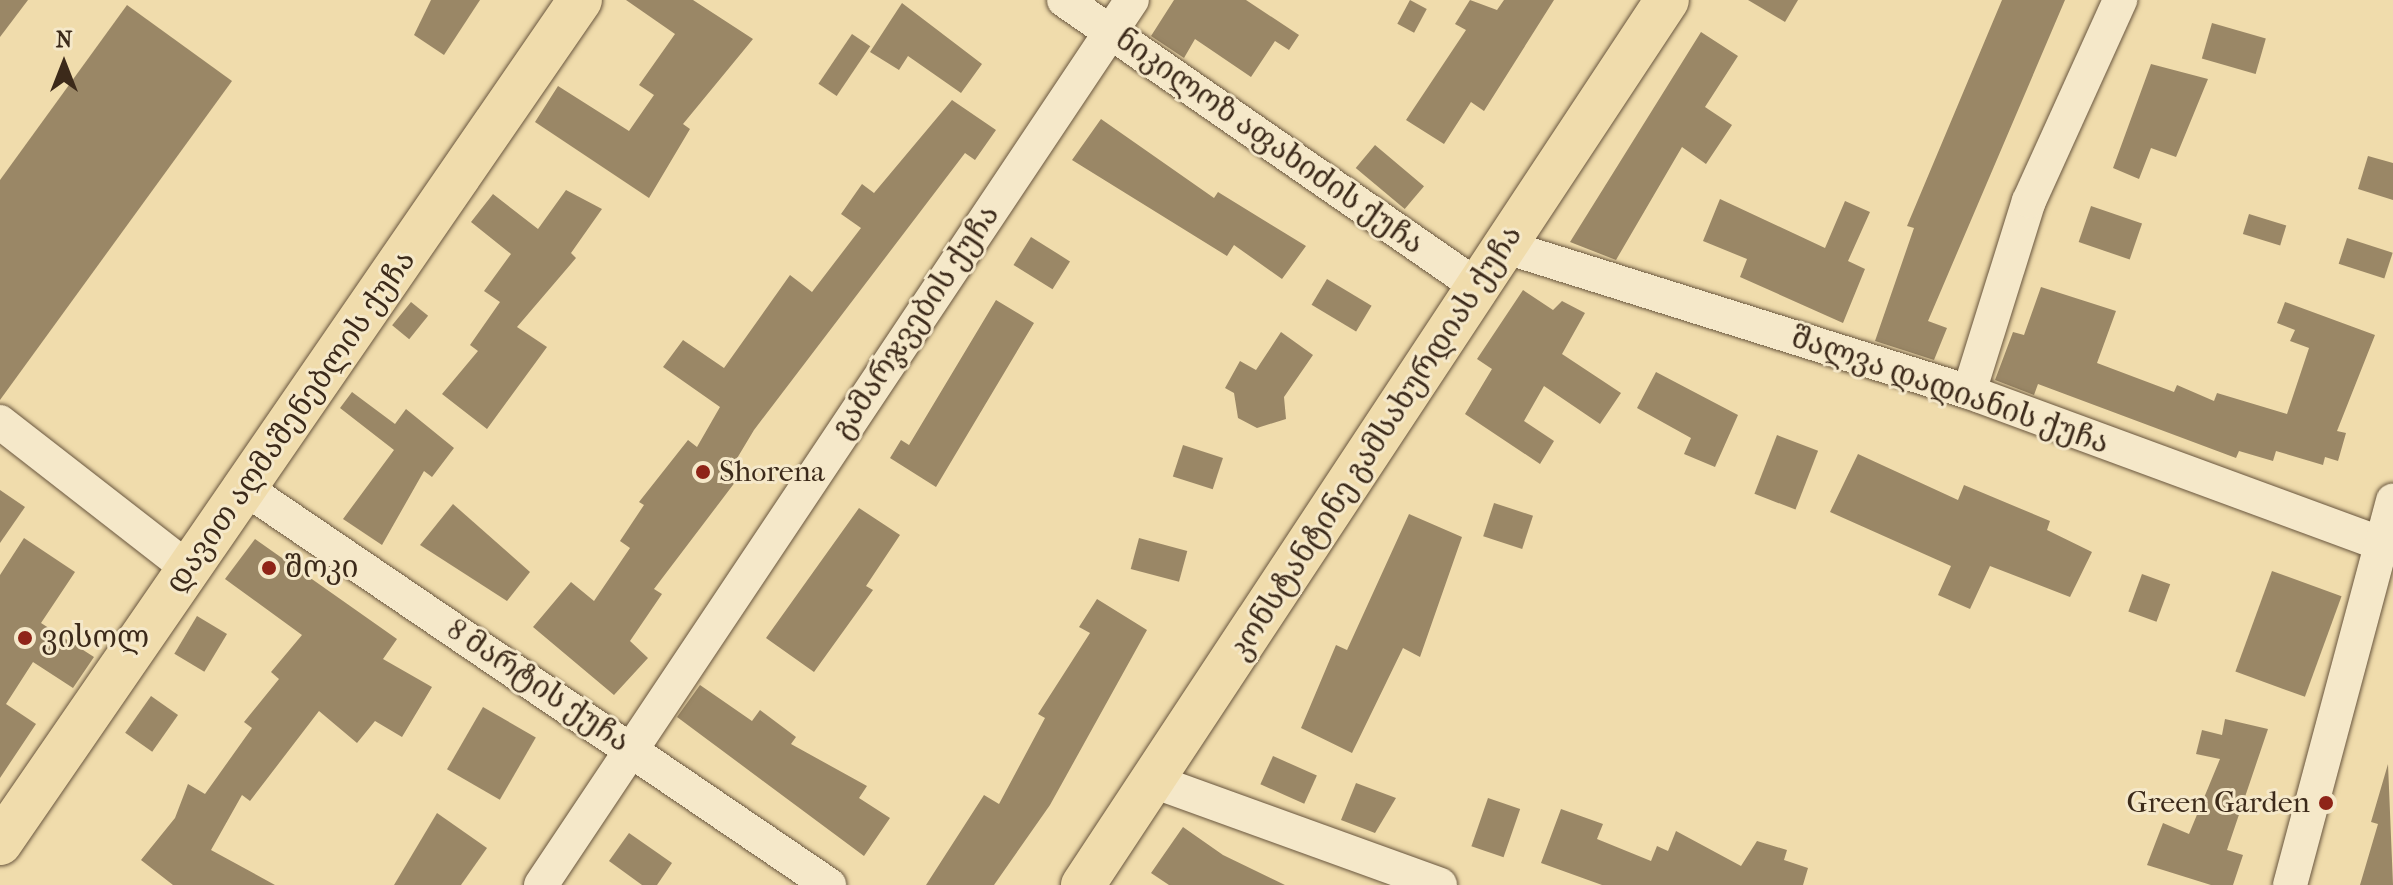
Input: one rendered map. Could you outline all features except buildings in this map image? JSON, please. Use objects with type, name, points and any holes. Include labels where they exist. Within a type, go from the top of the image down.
[{"type":"main road","name":"დავით აღმაშენებლის ქუჩა","points":[[0,843],[580,0]]},
{"type":"main road","name":"კონსტანტინე გამსახურდიას ქუჩა","points":[[1083,885],[1156,782],[1474,284],[1503,246],[1667,0]]},
{"type":"street","name":"ნიკილოზ აფახიძის ქუჩა","points":[[1064,0],[1474,284]]},
{"type":"street","name":"გამარჯვების ქუჩა","points":[[541,885],[1132,0]]},
{"type":"street","points":[[1969,392],[2029,201],[2120,0]]},
{"type":"street","name":"შალვა დადიანის ქუჩა","points":[[1503,246],[1969,392],[2388,547]]},
{"type":"street","points":[[0,422],[190,570]]},
{"type":"street","name":"8 მარტის ქუჩა","points":[[246,489],[632,748],[829,885]]},
{"type":"street","points":[[2290,885],[2388,547],[2393,501]]},
{"type":"street","points":[[1156,782],[1440,885]]},
{"type":"place","name":"Shorena","points":[[703,472]]},
{"type":"place","name":"შოკი","points":[[269,568]]},
{"type":"place","name":"ვისოლ","points":[[25,638]]},
{"type":"place","name":"Green Garden","points":[[2326,803]]}]
